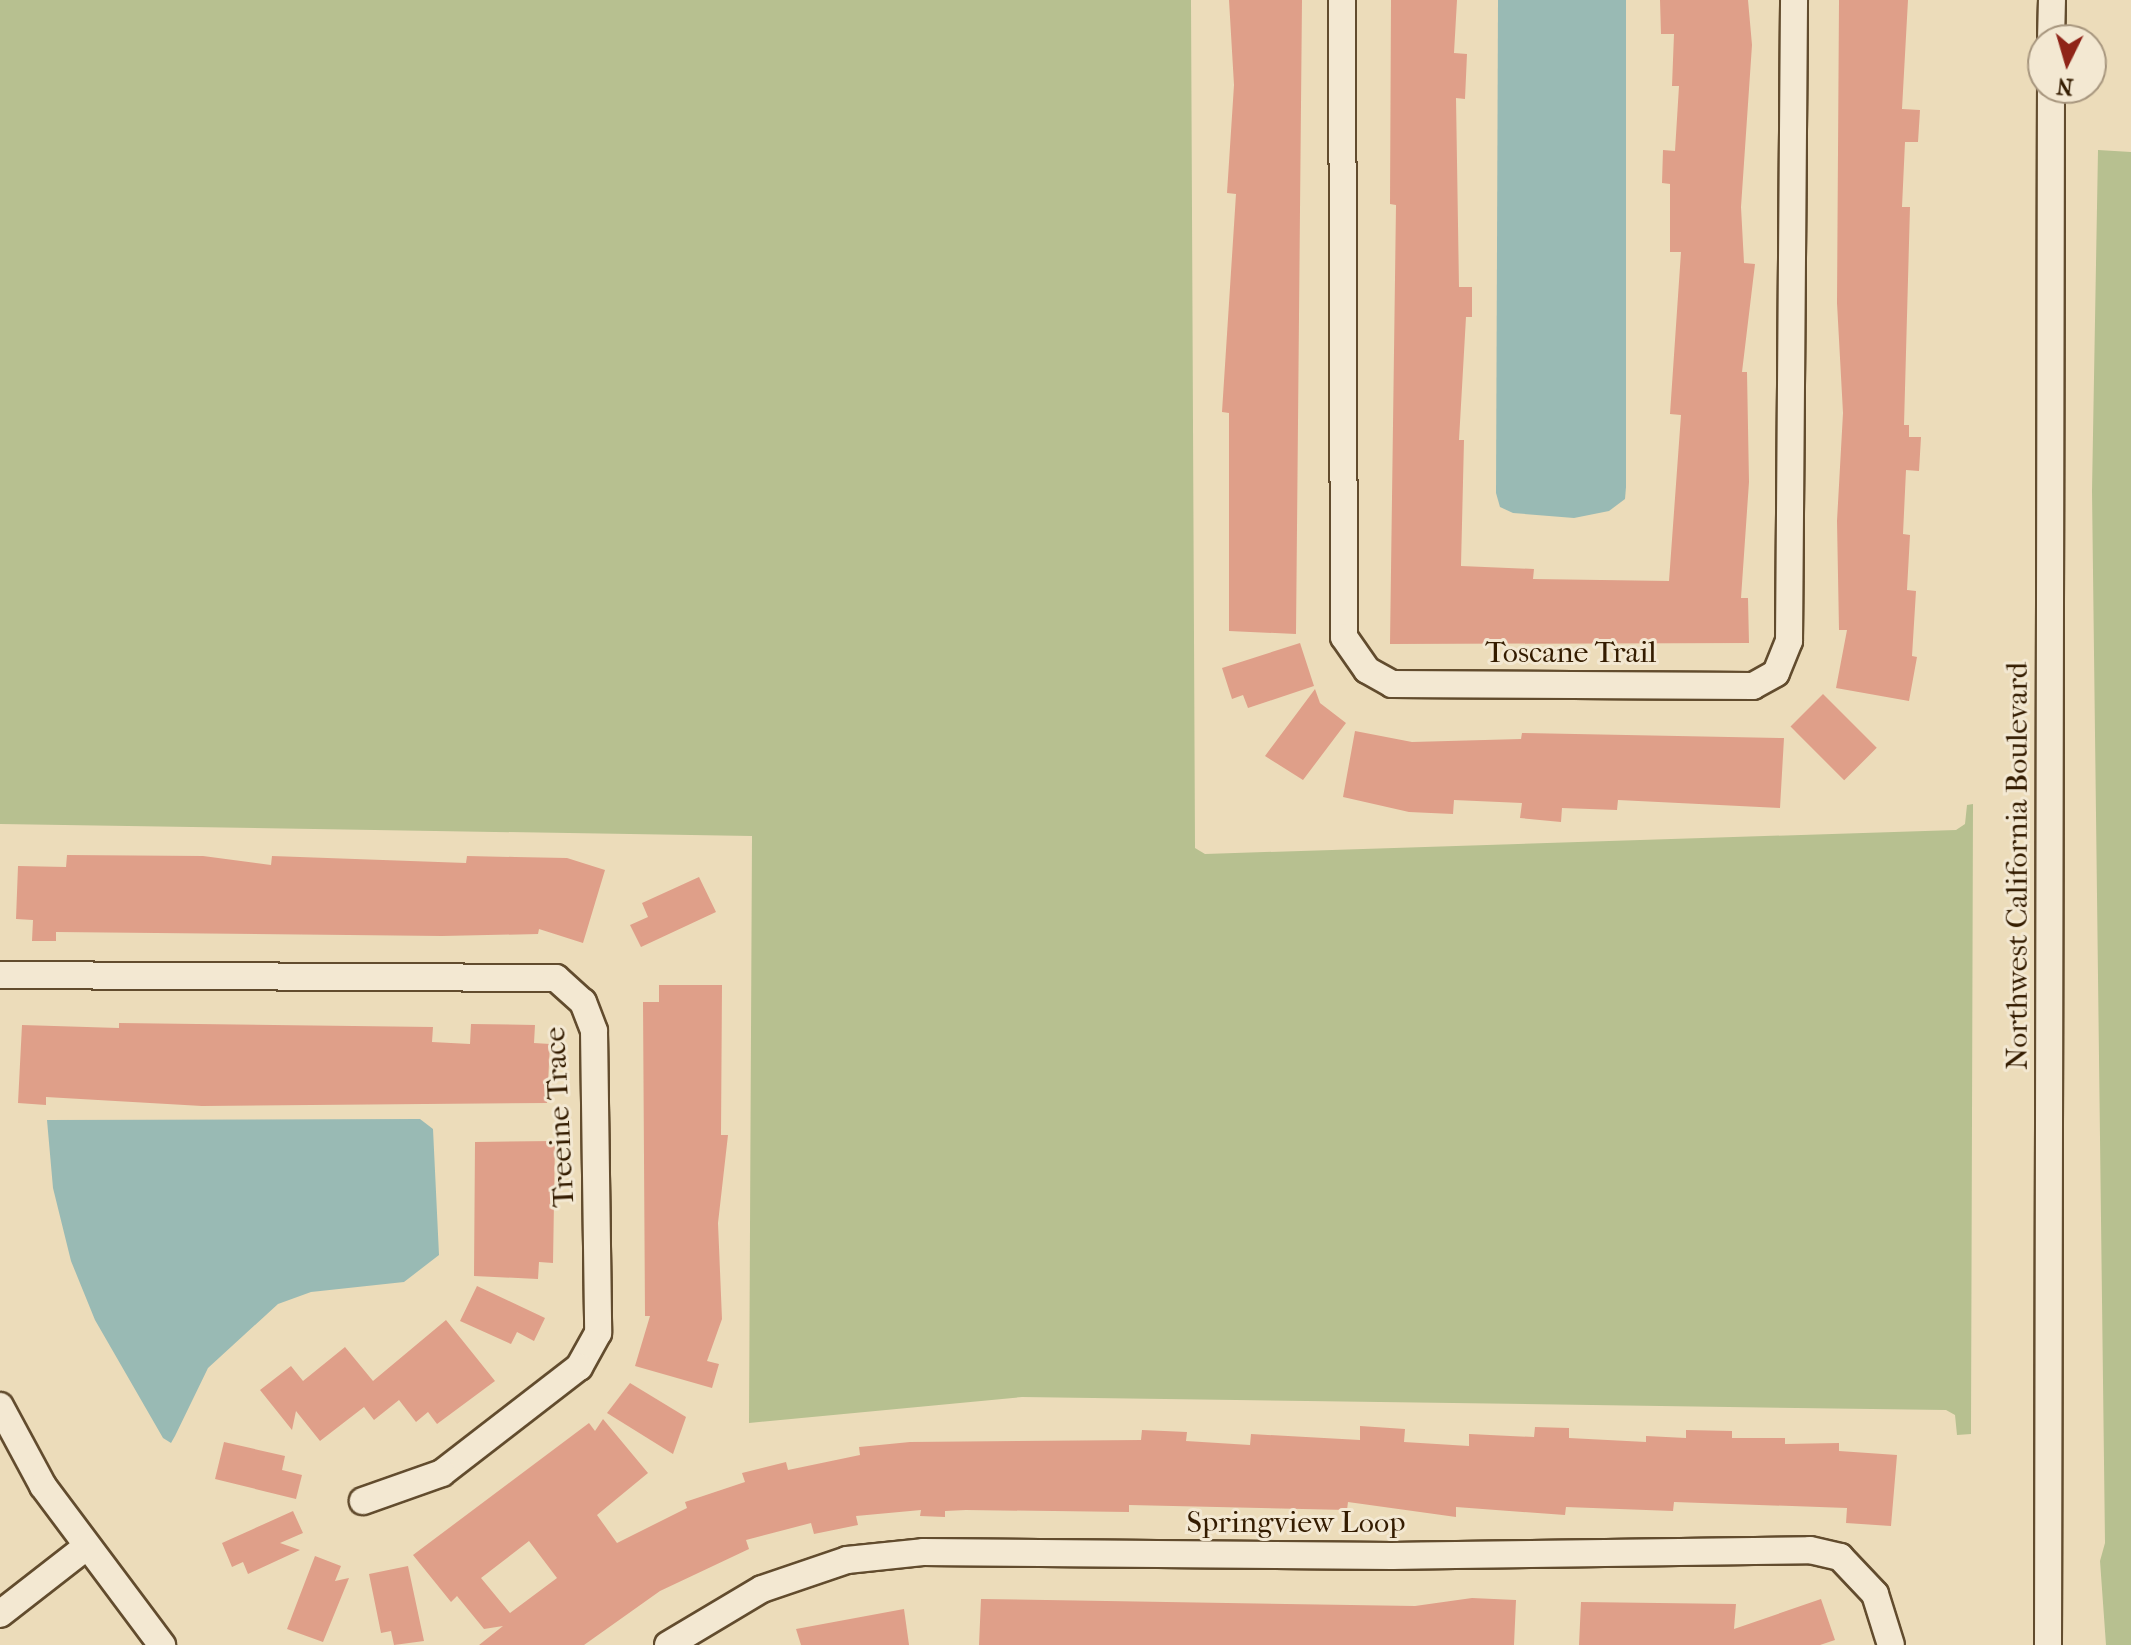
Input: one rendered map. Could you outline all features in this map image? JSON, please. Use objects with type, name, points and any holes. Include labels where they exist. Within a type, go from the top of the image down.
[{"type":"street","name":"Toscane Trail","points":[[1342,0],[1344,637],[1367,670],[1392,684],[1738,686],[1753,686],[1776,673],[1789,641],[1794,0]]},
{"type":"street","points":[[2051,24],[2052,0]]},
{"type":"street","name":"Northwest California Boulevard","points":[[2048,1645],[2051,104]]},
{"type":"street","name":"Treeine Trace","points":[[0,975],[556,978],[583,1002],[594,1031],[598,1333],[579,1367],[442,1473],[363,1501]]},
{"type":"street","points":[[0,1406],[43,1486],[162,1645]]},
{"type":"street","points":[[0,1614],[86,1547]]},
{"type":"street","name":"Springview Loop","points":[[668,1645],[762,1589],[847,1560],[923,1552],[1392,1556],[1810,1550],[1840,1557],[1875,1594],[1891,1645]]},
{"type":"green space","points":[[0,0],[1191,0],[1195,848],[1205,854],[1956,830],[1965,824],[1967,805],[1973,804],[1971,1434],[1957,1435],[1955,1415],[1946,1410],[1022,1397],[749,1423],[752,836],[0,824]]},
{"type":"green space","points":[[2098,150],[2131,152],[2131,1645],[2106,1645],[2100,1561],[2105,1543],[2092,491]]},
{"type":"water","points":[[1498,0],[1626,0],[1625,499],[1609,511],[1574,518],[1513,513],[1500,507],[1496,493]]},
{"type":"water","points":[[420,1119],[433,1129],[439,1255],[404,1282],[311,1292],[278,1304],[208,1368],[171,1443],[163,1438],[95,1320],[71,1261],[53,1188],[47,1120]]},
{"type":"building","points":[[1229,0],[1302,0],[1296,634],[1229,631],[1229,413],[1222,412],[1236,194],[1227,193],[1234,85]]},
{"type":"building","points":[[1391,0],[1457,0],[1454,53],[1467,54],[1465,99],[1456,98],[1459,287],[1472,287],[1472,317],[1466,317],[1459,440],[1464,440],[1461,566],[1534,569],[1533,579],[1669,581],[1681,415],[1670,414],[1681,252],[1670,252],[1670,184],[1662,183],[1663,150],[1675,151],[1679,86],[1672,86],[1674,34],[1661,34],[1660,0],[1748,0],[1752,45],[1741,207],[1744,263],[1755,264],[1742,372],[1747,372],[1749,482],[1741,598],[1748,598],[1749,643],[1390,644],[1396,205],[1390,204]]},
{"type":"building","points":[[1839,0],[1908,0],[1902,109],[1920,110],[1918,142],[1905,142],[1902,207],[1910,207],[1904,425],[1909,425],[1909,437],[1921,437],[1919,471],[1906,470],[1903,534],[1910,535],[1907,590],[1916,591],[1912,656],[1917,657],[1909,701],[1836,688],[1847,630],[1839,630],[1837,521],[1843,413],[1837,303]]},
{"type":"building","points":[[1300,643],[1314,686],[1248,708],[1243,695],[1232,699],[1222,668]]},
{"type":"building","points":[[1315,689],[1320,703],[1346,723],[1303,780],[1265,756]]},
{"type":"building","points":[[1823,694],[1877,748],[1844,780],[1790,727]]},
{"type":"building","points":[[1355,731],[1412,742],[1521,739],[1522,733],[1784,738],[1780,808],[1618,800],[1617,810],[1562,808],[1561,822],[1520,818],[1522,803],[1454,800],[1453,814],[1409,812],[1343,797]]},
{"type":"building","points":[[67,855],[203,856],[271,865],[272,856],[466,863],[467,856],[567,858],[605,870],[583,943],[539,929],[538,934],[442,936],[56,932],[56,941],[32,941],[33,920],[16,919],[18,866],[66,867]]},
{"type":"building","points":[[699,877],[716,912],[641,947],[630,925],[648,917],[642,903]]},
{"type":"building","points":[[659,985],[722,985],[721,1135],[728,1135],[718,1223],[722,1319],[707,1361],[719,1364],[712,1388],[635,1366],[650,1316],[645,1316],[643,1002],[659,1002]]},
{"type":"building","points":[[119,1023],[433,1027],[432,1042],[470,1044],[471,1024],[535,1025],[534,1043],[550,1044],[547,1103],[202,1106],[46,1097],[46,1105],[18,1103],[22,1025],[119,1028]]},
{"type":"building","points":[[555,1141],[553,1263],[539,1262],[538,1279],[474,1276],[475,1142]]},
{"type":"building","points":[[477,1286],[545,1318],[534,1341],[517,1332],[511,1344],[460,1321]]},
{"type":"building","points":[[446,1320],[495,1381],[437,1424],[428,1412],[416,1422],[399,1400],[374,1420],[364,1407],[320,1441],[296,1411],[292,1430],[260,1390],[291,1366],[303,1381],[345,1347],[373,1381]]},
{"type":"building","points":[[630,1383],[686,1417],[673,1454],[607,1413]]},
{"type":"building","points":[[603,1419],[648,1473],[597,1515],[617,1543],[687,1508],[685,1502],[745,1482],[742,1473],[786,1462],[788,1470],[860,1455],[859,1447],[910,1442],[1141,1440],[1142,1430],[1187,1432],[1186,1441],[1250,1445],[1251,1434],[1360,1440],[1360,1426],[1405,1429],[1404,1442],[1469,1446],[1469,1434],[1534,1437],[1535,1427],[1569,1428],[1569,1438],[1646,1442],[1646,1436],[1686,1438],[1686,1430],[1732,1431],[1732,1438],[1785,1438],[1785,1444],[1839,1443],[1839,1451],[1897,1455],[1891,1526],[1846,1523],[1847,1508],[1674,1502],[1673,1511],[1566,1507],[1565,1515],[1456,1507],[1456,1517],[1348,1502],[1347,1510],[1129,1505],[1129,1512],[966,1510],[945,1511],[945,1517],[920,1516],[921,1510],[856,1516],[858,1525],[814,1534],[811,1523],[746,1540],[749,1549],[660,1591],[584,1645],[479,1645],[503,1626],[484,1629],[457,1596],[451,1602],[413,1555],[589,1423],[595,1431]],"holes":[[[529,1541],[557,1578],[510,1613],[481,1578]]]},
{"type":"building","points":[[224,1442],[285,1456],[282,1470],[302,1475],[296,1499],[215,1479]]},
{"type":"building","points":[[293,1511],[303,1533],[280,1543],[300,1550],[248,1574],[243,1562],[232,1567],[222,1543]]},
{"type":"building","points":[[315,1556],[341,1566],[335,1581],[349,1578],[323,1642],[287,1629]]},
{"type":"building","points":[[408,1566],[424,1641],[394,1645],[391,1631],[381,1633],[369,1574]]},
{"type":"building","points":[[1472,1598],[1516,1600],[1514,1645],[979,1645],[981,1599],[1415,1606]]},
{"type":"building","points":[[1821,1599],[1835,1640],[1820,1645],[1579,1645],[1581,1602],[1736,1604],[1734,1629]]},
{"type":"building","points":[[904,1609],[909,1645],[801,1645],[796,1629]]}]
